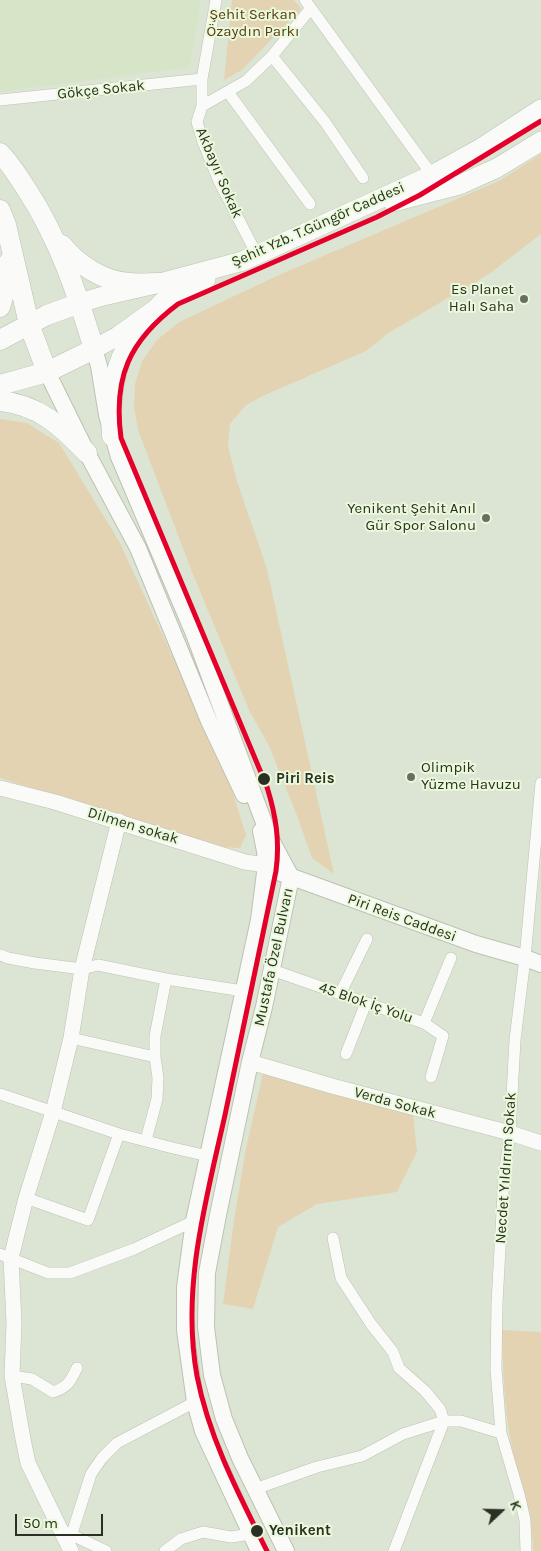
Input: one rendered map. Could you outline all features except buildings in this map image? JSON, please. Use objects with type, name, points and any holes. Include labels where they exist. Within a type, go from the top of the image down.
[{"type":"highway","points":[[0,153],[22,182],[52,231],[68,252],[78,261],[96,274],[162,293],[123,354],[119,365],[111,401],[112,436]]},
{"type":"highway","points":[[0,307],[8,280],[9,264],[3,217]]},
{"type":"highway","points":[[3,217],[29,324],[48,372]]},
{"type":"highway","points":[[0,385],[48,372],[94,349],[65,260],[52,231]]},
{"type":"highway","points":[[0,340],[46,315],[80,303]]},
{"type":"highway","points":[[0,401],[23,405],[53,421],[66,431],[87,453]]},
{"type":"main road","name":"Şehit Yzb. T.Güngör Caddesi","points":[[80,303],[103,296],[162,293],[250,258],[432,174],[481,148],[541,109]]},
{"type":"main road","points":[[344,214],[460,185],[497,168],[541,141]]},
{"type":"main road","points":[[94,349],[118,336],[162,293]]},
{"type":"main road","name":"Mustafa Özel Bulvarı","points":[[94,349],[99,366],[107,416],[119,458],[194,634],[269,836],[291,877],[272,970],[250,1062],[207,1273],[206,1327],[212,1375],[224,1419],[240,1458],[286,1551]]},
{"type":"main road","name":"Mustafa Özel Bulvarı","points":[[48,372],[87,453],[138,548],[209,721],[260,827],[265,851],[266,865],[259,920],[194,1221],[184,1287],[185,1330],[195,1402],[203,1431],[259,1551]]},
{"type":"main road","name":"Piri Reis Caddesi","points":[[266,865],[291,877],[476,944],[541,964]]},
{"type":"street","name":"Akbayır Sokak","points":[[216,0],[202,79],[202,106],[197,122],[203,142],[250,258]]},
{"type":"street","points":[[202,106],[246,81],[272,56],[308,4],[432,174]]},
{"type":"street","points":[[272,56],[325,122],[362,178]]},
{"type":"street","name":"Gökçe Sokak","points":[[0,100],[202,79]]},
{"type":"street","points":[[228,92],[310,204]]},
{"type":"street","name":"Necdet Yıldırım Sokak","points":[[526,1551],[525,1520],[520,1494],[501,1434],[496,1369],[496,1303],[504,1176],[510,1134],[515,1040],[525,958],[541,783]]},
{"type":"street","name":"Dilmen sokak","points":[[0,788],[119,821],[245,862],[266,865]]},
{"type":"street","points":[[71,1544],[28,1462],[12,1376],[14,1322],[4,1258],[26,1198],[53,1112],[71,1038],[82,969],[119,821]]},
{"type":"street","points":[[340,994],[367,939]]},
{"type":"street","points":[[0,955],[34,963],[82,969],[98,965],[166,980],[243,991]]},
{"type":"street","name":"45 Blok İç Yolu","points":[[272,970],[424,1023],[451,958]]},
{"type":"street","points":[[146,1140],[157,1099],[158,1078],[155,1036],[166,980]]},
{"type":"street","points":[[346,1054],[366,1003]]},
{"type":"street","points":[[424,1023],[443,1036],[431,1077]]},
{"type":"street","points":[[71,1038],[155,1057]]},
{"type":"street","name":"Verda Sokak","points":[[250,1062],[541,1143]]},
{"type":"street","points":[[0,1094],[118,1134],[208,1156]]},
{"type":"street","points":[[26,1198],[88,1220],[118,1134]]},
{"type":"street","points":[[4,1258],[48,1273],[70,1273],[134,1249],[194,1221]]},
{"type":"street","points":[[333,1238],[341,1278],[371,1324],[393,1352],[399,1368],[425,1391],[440,1409],[444,1421],[394,1551]]},
{"type":"street","points":[[12,1376],[32,1379],[53,1392],[69,1384],[77,1368]]},
{"type":"street","points":[[71,1544],[92,1474],[102,1458],[117,1443],[195,1402]]},
{"type":"street","points":[[255,1489],[317,1467],[362,1456],[403,1434],[444,1421],[461,1421],[501,1434]]},
{"type":"street","points":[[165,1551],[182,1538],[203,1532],[231,1537],[251,1534]]},
{"type":"street","points":[[71,1544],[106,1551]]},
{"type":"shaded area","points":[[0,0],[201,0],[190,67],[0,92]]},
{"type":"green space","name":"Şehit Serkan Özaydın Parkı","points":[[232,0],[294,0],[301,9],[242,70],[224,80]]},
{"type":"green space","points":[[541,154],[541,234],[489,274],[390,332],[366,351],[246,405],[230,424],[228,446],[237,481],[267,569],[334,874],[312,858],[269,746],[249,710],[190,567],[138,430],[134,407],[135,384],[142,361],[157,340],[179,322],[281,274],[499,181]]},
{"type":"green space","points":[[0,419],[27,423],[59,443],[119,541],[227,774],[246,835],[240,848],[219,847],[0,778]]},
{"type":"green space","points":[[263,1073],[327,1093],[413,1114],[417,1152],[397,1192],[317,1204],[278,1227],[253,1309],[223,1304],[245,1153]]},
{"type":"green space","points":[[502,1330],[541,1332],[541,1551],[533,1551],[529,1513],[510,1438],[504,1392]]},
{"type":"transit line","points":[[267,1551],[226,1466],[209,1422],[197,1376],[192,1310],[198,1244],[210,1179],[276,871],[278,849],[276,829],[267,787],[121,438],[119,416],[123,379],[128,362],[136,347],[147,332],[178,304],[377,217],[420,195],[541,121]]},
{"type":"place","name":"Es Planet Halı Saha","points":[[524,299]]},
{"type":"place","name":"Yenikent Şehit Anıl Gür Spor Salonu","points":[[486,518]]},
{"type":"place","name":"Olimpik Yüzme Havuzu","points":[[411,777]]},
{"type":"place","name":"Piri Reis","points":[[264,779]]},
{"type":"place","name":"Yenikent","points":[[257,1531]]}]
